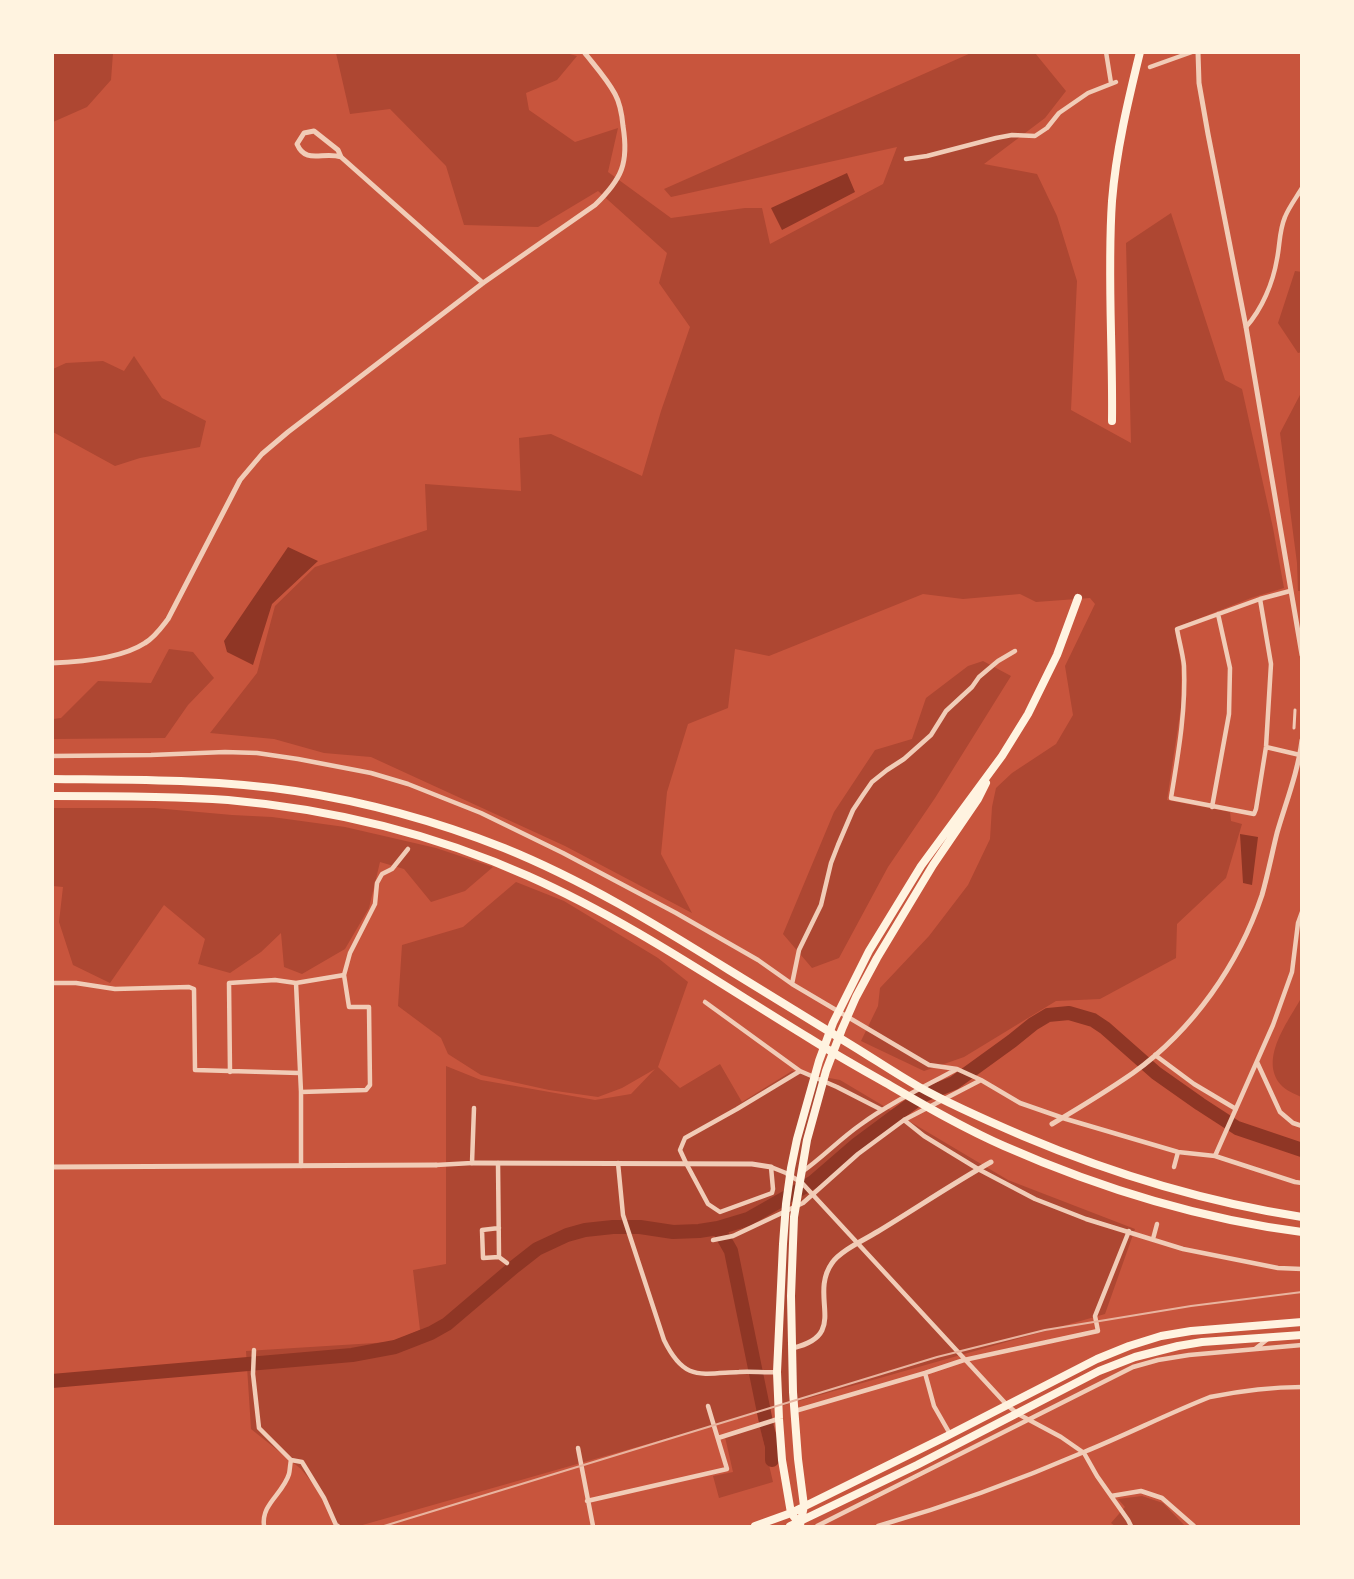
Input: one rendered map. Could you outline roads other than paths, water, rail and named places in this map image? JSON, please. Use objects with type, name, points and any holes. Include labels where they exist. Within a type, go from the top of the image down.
[{"type":"highway","points":[[1112,421],[1110,271],[1112,198],[1124,119],[1140,52]]},
{"type":"highway","points":[[800,1525],[804,1506],[794,1412],[792,1348],[794,1217],[810,1129],[826,1071],[856,997],[877,958],[978,799],[1028,714],[1057,655],[1078,598]]},
{"type":"highway","points":[[800,1525],[791,1513],[782,1460],[777,1419],[777,1372],[783,1244],[791,1168],[800,1129],[819,1061],[833,1023],[869,951],[921,866],[1002,756]]},
{"type":"highway","points":[[52,779],[223,783],[295,791],[353,801],[459,831],[556,870],[614,901],[676,936],[918,1086],[952,1104],[1056,1150],[1165,1187],[1220,1201],[1302,1217]]},
{"type":"highway","points":[[52,796],[189,798],[268,804],[321,812],[370,823],[450,846],[529,877],[620,923],[813,1041],[936,1112],[1003,1146],[1060,1169],[1153,1200],[1214,1216],[1302,1232]]},
{"type":"highway","points":[[755,1527],[791,1513],[1097,1359],[1129,1346],[1191,1331],[1302,1322]]},
{"type":"highway","points":[[790,1527],[800,1525],[1099,1371],[1135,1357],[1202,1342],[1302,1335]]},
{"type":"street","points":[[52,663],[127,652],[146,643],[168,619],[240,480],[262,454],[483,283],[595,205],[611,190],[620,175],[626,151],[622,115],[616,95],[584,52]]},
{"type":"street","points":[[906,159],[1012,135],[1035,136],[1047,128],[1059,113],[1088,93],[1114,82],[1106,52]]},
{"type":"street","points":[[1150,67],[1192,52]]},
{"type":"street","points":[[1198,52],[1199,83],[1206,124],[1246,327],[1302,655]]},
{"type":"street","points":[[341,157],[338,150],[314,131],[304,133],[297,144],[300,152],[309,157],[333,154],[341,157],[483,283]]},
{"type":"street","points":[[1246,327],[1257,315],[1270,284],[1277,260],[1280,231],[1285,216],[1302,188]]},
{"type":"street","points":[[1260,599],[1271,664],[1266,747],[1254,814],[1171,798],[1184,707],[1184,664],[1177,629],[1260,599],[1290,591]]},
{"type":"street","points":[[1212,807],[1229,714],[1230,668],[1218,614]]},
{"type":"street","points":[[792,984],[799,951],[821,905],[831,863],[853,810],[863,795],[873,782],[931,735],[946,711],[972,687],[979,677],[998,661],[1016,651]]},
{"type":"street","points":[[1293,728],[1294,710]]},
{"type":"street","points":[[1052,1124],[1134,1072],[1154,1056],[1193,1017],[1233,961],[1262,894],[1301,755],[1302,740]]},
{"type":"street","points":[[1266,747],[1301,755]]},
{"type":"street","points":[[52,756],[257,753],[371,773],[408,784],[481,813],[563,853],[676,913],[758,960],[792,984],[929,1065],[957,1069],[1020,1103],[1062,1118],[1178,1152],[1215,1156],[1302,1183]]},
{"type":"street","points":[[301,1092],[366,1090],[370,1085],[369,1007],[349,1007],[344,975],[350,953],[375,903],[377,882],[382,874],[392,869],[408,849]]},
{"type":"street","points":[[1215,1156],[1273,1025],[1292,972],[1298,924],[1302,912]]},
{"type":"street","points":[[230,1072],[229,983],[275,980],[296,983],[344,975]]},
{"type":"street","points":[[52,983],[76,983],[115,989],[189,987],[194,989],[195,1070],[299,1072]]},
{"type":"street","points":[[296,983],[301,1092],[301,1166]]},
{"type":"street","points":[[705,1002],[800,1071],[882,1110]]},
{"type":"street","points":[[1154,1056],[1194,1084],[1236,1109]]},
{"type":"street","points":[[1257,1062],[1280,1112],[1302,1126]]},
{"type":"street","points":[[794,1178],[858,1126],[882,1110],[957,1069]]},
{"type":"street","points":[[771,1167],[772,1193],[720,1212],[708,1204],[680,1150],[686,1138],[800,1071]]},
{"type":"street","points":[[713,1240],[733,1236],[803,1203],[858,1154],[904,1119],[981,1080]]},
{"type":"street","points":[[472,1163],[474,1108]]},
{"type":"street","points":[[904,1119],[924,1136],[978,1169],[1035,1199],[1086,1219],[1183,1249],[1278,1268],[1302,1269]]},
{"type":"street","points":[[1174,1167],[1178,1152]]},
{"type":"street","points":[[792,1348],[813,1342],[825,1324],[823,1286],[833,1261],[991,1162]]},
{"type":"street","points":[[52,1167],[472,1163],[686,1163],[752,1164],[771,1167],[802,1183],[814,1195],[1007,1405],[1018,1414],[1061,1437],[1084,1453],[1131,1527]]},
{"type":"street","points":[[498,1163],[499,1257]]},
{"type":"street","points":[[618,1163],[623,1215],[671,1355],[684,1368],[701,1374],[777,1372]]},
{"type":"street","points":[[1153,1239],[1157,1224]]},
{"type":"street","points":[[499,1228],[482,1230],[483,1258],[499,1257],[507,1263]]},
{"type":"street","points":[[794,1412],[964,1360],[1098,1331],[1095,1317],[1129,1231]]},
{"type":"street","points":[[1255,1349],[1269,1338]]},
{"type":"street","points":[[817,1527],[1133,1368],[1158,1360],[1189,1355],[1302,1345]]},
{"type":"street","points":[[254,1350],[253,1376],[259,1428],[291,1460],[302,1462],[324,1498],[338,1527]]},
{"type":"street","points":[[1118,1364],[1133,1368]]},
{"type":"street","points":[[925,1373],[934,1406],[950,1434]]},
{"type":"street","points":[[878,1527],[988,1491],[1084,1453],[1210,1397],[1280,1387],[1302,1387]]},
{"type":"street","points":[[587,1500],[727,1469],[708,1406]]},
{"type":"street","points":[[718,1438],[777,1419]]},
{"type":"street","points":[[578,1448],[593,1527]]},
{"type":"street","points":[[928,1471],[931,1457]]},
{"type":"street","points":[[264,1527],[263,1518],[271,1500],[289,1474],[291,1460]]},
{"type":"street","points":[[1111,1496],[1141,1491],[1162,1498],[1194,1527]]},
{"type":"street","points":[[849,1499],[864,1503]]},
{"type":"waterway","points":[[52,1381],[352,1355],[395,1347],[447,1324],[537,1249],[567,1235],[585,1230],[613,1227],[640,1227],[673,1232],[699,1231],[748,1219],[813,1182],[857,1144],[924,1095],[954,1083],[1048,1015],[1069,1013],[1093,1020],[1156,1073],[1237,1128],[1302,1150]]},
{"type":"waterway","points":[[718,1228],[731,1251],[772,1447],[772,1460]]},
{"type":"railway","points":[[384,1526],[937,1357],[1045,1330],[1191,1306],[1302,1292]]}]
